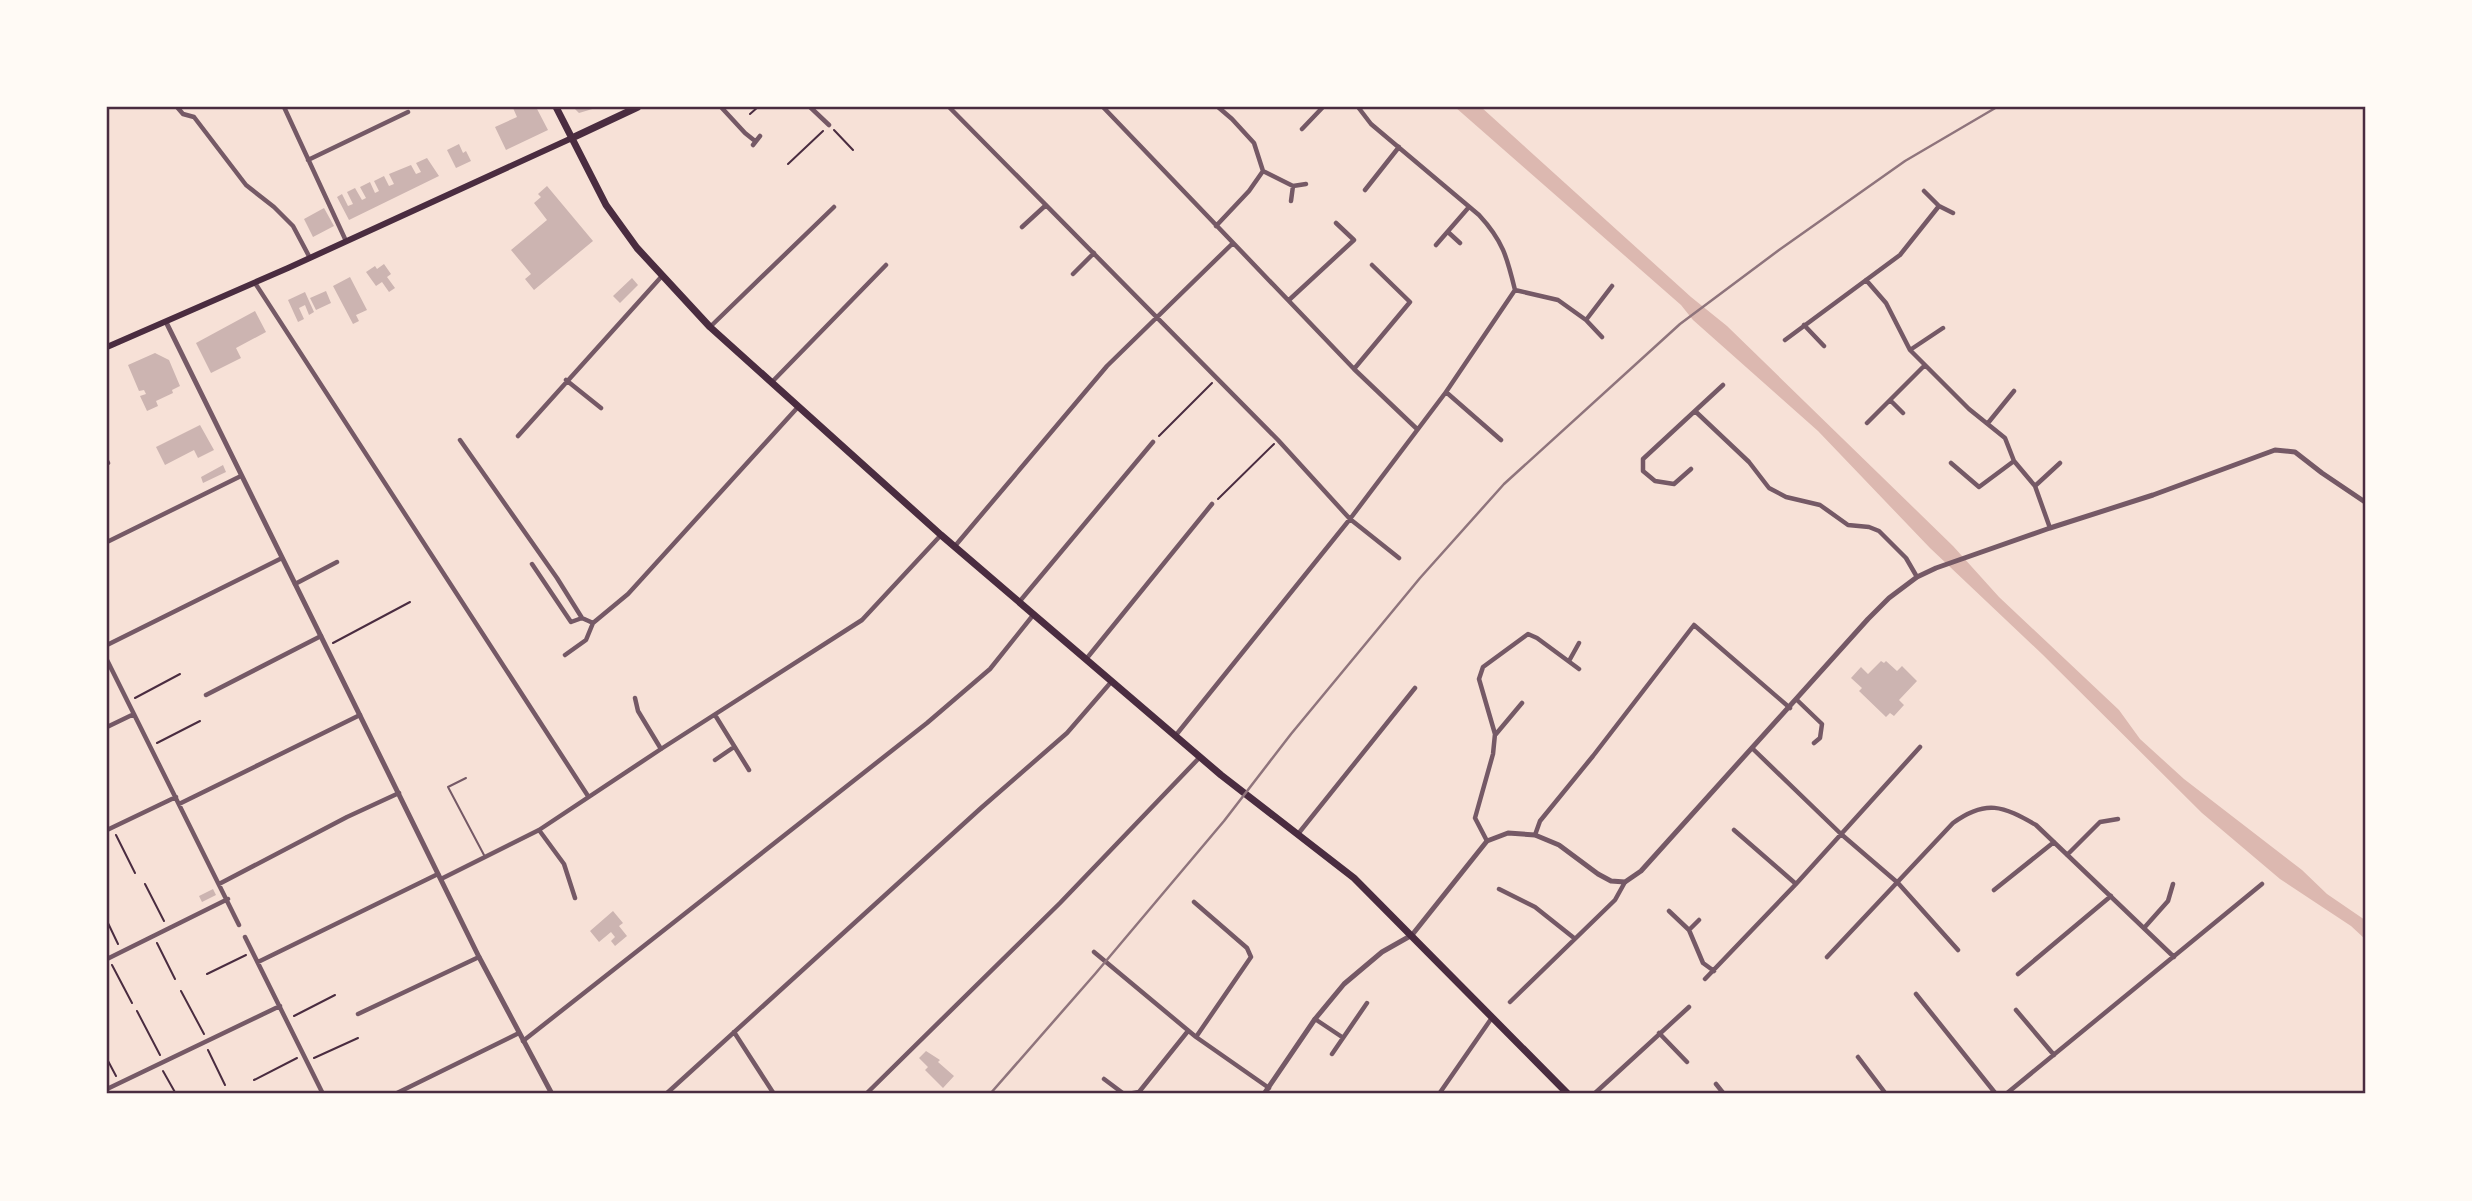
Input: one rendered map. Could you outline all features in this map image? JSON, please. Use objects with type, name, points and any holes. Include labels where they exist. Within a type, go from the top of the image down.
[{"type":"main road","points":[[556,107],[606,205],[637,248],[710,327],[941,535],[1201,756],[1354,878],[1568,1094]]},
{"type":"main road","points":[[107,347],[310,258],[638,107]]},
{"type":"street","points":[[177,107],[183,114],[194,117],[246,185],[293,226],[310,258]]},
{"type":"street","points":[[284,107],[346,241]]},
{"type":"street","points":[[721,107],[756,141]]},
{"type":"street","points":[[810,107],[829,125]]},
{"type":"street","points":[[949,107],[1218,377],[1350,519],[1399,558]]},
{"type":"street","points":[[1103,107],[1354,369],[1417,429]]},
{"type":"street","points":[[1218,107],[1254,143],[1263,171],[1293,186],[1306,184]]},
{"type":"street","points":[[1302,129],[1323,107]]},
{"type":"street","points":[[1176,735],[1350,519],[1446,393],[1515,290],[1507,254],[1491,228],[1371,124],[1358,107]]},
{"type":"street","points":[[308,160],[408,112]]},
{"type":"street","points":[[1365,190],[1399,147]]},
{"type":"street","points":[[1216,226],[1249,191],[1263,171]]},
{"type":"street","points":[[1291,201],[1293,186]]},
{"type":"street","points":[[1924,191],[1939,206],[1952,213]]},
{"type":"street","points":[[1022,227],[1046,205]]},
{"type":"street","points":[[1786,340],[1900,255],[1939,206]]},
{"type":"street","points":[[710,327],[834,207]]},
{"type":"street","points":[[1436,245],[1469,207]]},
{"type":"street","points":[[1289,300],[1354,240],[1336,223]]},
{"type":"street","points":[[1448,232],[1460,243]]},
{"type":"street","points":[[955,546],[1107,366],[1233,243]]},
{"type":"street","points":[[1073,274],[1094,253]]},
{"type":"street","points":[[771,384],[886,265]]},
{"type":"street","points":[[1354,369],[1410,302],[1372,265]]},
{"type":"street","points":[[518,436],[662,276]]},
{"type":"street","points":[[1866,280],[1886,303],[1910,350],[1924,366],[1938,376],[1969,409],[2005,438],[2014,461],[2035,486],[2050,528]]},
{"type":"street","points":[[255,282],[588,796]]},
{"type":"street","points":[[1586,320],[1612,286]]},
{"type":"street","points":[[1515,290],[1558,300],[1586,320],[1602,337]]},
{"type":"street","points":[[166,322],[439,877],[552,1094]]},
{"type":"street","points":[[1804,325],[1824,346]]},
{"type":"street","points":[[1910,350],[1943,328]]},
{"type":"street","points":[[1867,423],[1924,366]]},
{"type":"street","points":[[566,380],[601,408]]},
{"type":"street","points":[[1691,469],[1674,484],[1656,481],[1643,471],[1643,459],[1723,385]]},
{"type":"street","points":[[1987,423],[2014,391]]},
{"type":"street","points":[[1446,393],[1501,440]]},
{"type":"street","points":[[1890,400],[1903,413]]},
{"type":"street","points":[[565,655],[586,640],[593,623],[628,594],[798,407]]},
{"type":"street","points":[[1695,411],[1749,462],[1769,488],[1786,497],[1820,505],[1849,525],[1879,531],[1906,558],[1917,578]]},
{"type":"street","points":[[460,440],[582,618],[593,623]]},
{"type":"street","points":[[1020,601],[1153,442]]},
{"type":"street","points":[[1510,1002],[1615,900],[1625,882],[1641,871],[1872,615],[1889,598],[1917,578],[1974,553],[2153,495],[2275,450],[2295,452],[2365,502]]},
{"type":"street","points":[[1951,463],[1979,487],[2014,461]]},
{"type":"street","points":[[2035,486],[2060,463]]},
{"type":"street","points":[[107,542],[241,475]]},
{"type":"street","points":[[1087,658],[1212,504]]},
{"type":"street","points":[[258,962],[539,830],[862,620],[941,535]]},
{"type":"street","points":[[107,645],[282,558]]},
{"type":"street","points":[[295,585],[337,562]]},
{"type":"street","points":[[532,564],[570,622],[582,618]]},
{"type":"street","points":[[523,1041],[927,723],[990,669],[1035,614]]},
{"type":"street","points":[[1535,835],[1539,821],[1694,625],[1790,708]]},
{"type":"street","points":[[1487,841],[1475,818],[1493,754],[1495,734],[1479,679],[1483,667],[1528,634],[1579,669]]},
{"type":"street","points":[[206,695],[321,636]]},
{"type":"street","points":[[1569,661],[1580,643]]},
{"type":"street","points":[[107,660],[240,925]]},
{"type":"street","points":[[666,1094],[1067,733],[1113,681]]},
{"type":"street","points":[[1297,834],[1415,688]]},
{"type":"street","points":[[635,698],[638,711],[661,749]]},
{"type":"street","points":[[1797,700],[1822,724],[1820,738],[1814,743]]},
{"type":"street","points":[[1495,734],[1522,703]]},
{"type":"street","points":[[107,727],[134,714]]},
{"type":"street","points":[[179,804],[360,715]]},
{"type":"street","points":[[715,715],[749,770]]},
{"type":"street","points":[[715,760],[734,747]]},
{"type":"street","points":[[1705,979],[1796,884],[1920,747]]},
{"type":"street","points":[[1752,748],[1841,834],[1898,883],[1958,950]]},
{"type":"street","points":[[866,1094],[1060,903],[1201,756]]},
{"type":"street","points":[[219,884],[399,793]]},
{"type":"street","points":[[107,830],[176,797]]},
{"type":"street","points":[[1827,957],[1953,824],[1967,813],[1987,806],[2010,810],[2036,825],[2174,957]]},
{"type":"street","points":[[2067,855],[2100,822],[2118,819]]},
{"type":"street","points":[[539,830],[564,864],[575,898]]},
{"type":"street","points":[[1734,830],[1796,884]]},
{"type":"street","points":[[1264,1094],[1315,1019],[1344,984],[1382,952],[1412,935],[1487,841],[1508,833],[1535,835],[1559,845],[1611,881],[1625,882]]},
{"type":"street","points":[[1994,890],[2054,842]]},
{"type":"street","points":[[2144,928],[2168,901],[2173,884]]},
{"type":"street","points":[[2006,1094],[2262,884]]},
{"type":"street","points":[[1499,889],[1535,907],[1574,938]]},
{"type":"street","points":[[2018,974],[2111,897]]},
{"type":"street","points":[[108,958],[228,899]]},
{"type":"street","points":[[1194,902],[1247,948],[1251,957],[1196,1037]]},
{"type":"street","points":[[1669,911],[1689,930],[1703,963],[1714,971]]},
{"type":"street","points":[[1689,930],[1699,920]]},
{"type":"street","points":[[245,937],[323,1094]]},
{"type":"street","points":[[1094,952],[1188,1031],[1269,1088]]},
{"type":"street","points":[[358,1013],[479,957]]},
{"type":"street","points":[[1916,994],[1996,1094]]},
{"type":"street","points":[[1332,1054],[1367,1003]]},
{"type":"street","points":[[107,1089],[280,1006]]},
{"type":"street","points":[[1594,1094],[1689,1007]]},
{"type":"street","points":[[2016,1010],[2054,1055]]},
{"type":"street","points":[[1315,1019],[1342,1038]]},
{"type":"street","points":[[1439,1094],[1491,1019]]},
{"type":"street","points":[[1104,1079],[1126,1094],[1139,1092],[1188,1031]]},
{"type":"street","points":[[734,1032],[774,1094]]},
{"type":"street","points":[[396,1094],[519,1033]]},
{"type":"street","points":[[1659,1033],[1687,1062]]},
{"type":"street","points":[[1858,1057],[1886,1094]]},
{"type":"street","points":[[1716,1084],[1724,1094]]},
{"type":"lane","points":[[466,778],[448,787],[485,856]]},
{"type":"path","points":[[750,114],[758,107]]},
{"type":"path","points":[[788,164],[829,125],[853,150]]},
{"type":"path","points":[[1153,442],[1218,377]]},
{"type":"path","points":[[1212,504],[1278,440]]},
{"type":"path","points":[[326,647],[410,602]]},
{"type":"path","points":[[127,701],[180,674]]},
{"type":"path","points":[[150,747],[200,721]]},
{"type":"path","points":[[113,827],[135,873]]},
{"type":"path","points":[[145,884],[168,929]]},
{"type":"path","points":[[107,921],[122,951]]},
{"type":"path","points":[[153,936],[175,979]]},
{"type":"path","points":[[207,974],[253,951]]},
{"type":"path","points":[[108,958],[132,1003]]},
{"type":"path","points":[[181,991],[225,1085]]},
{"type":"path","points":[[286,1019],[335,995]]},
{"type":"path","points":[[137,1011],[176,1094]]},
{"type":"path","points":[[307,1061],[358,1038]]},
{"type":"path","points":[[254,1080],[304,1055]]},
{"type":"path","points":[[107,1059],[120,1083]]},
{"type":"shaded area","points":[[1455,107],[1481,107],[1691,297],[1727,326],[1953,546],[1999,597],[2119,710],[2140,739],[2184,779],[2302,870],[2327,894],[2365,920],[2365,939],[2351,926],[2280,879],[2202,813],[2042,654],[1930,548],[1818,431],[1693,320],[1681,305]]},
{"type":"building","points":[[536,107],[548,130],[506,150],[495,127],[517,117],[513,108]]},
{"type":"building","points":[[573,107],[599,107],[579,113]]},
{"type":"building","points":[[459,144],[471,161],[456,168],[447,150]]},
{"type":"building","points":[[427,158],[439,176],[349,220],[337,197],[342,194],[348,206],[353,204],[347,192],[355,188],[362,200],[366,198],[360,187],[370,182],[375,193],[379,191],[374,181],[384,176],[389,186],[394,184],[389,174],[411,165],[416,174],[421,172],[416,163]]},
{"type":"building","points":[[547,186],[593,241],[534,290],[525,279],[531,274],[511,250],[547,220],[534,203],[541,197],[538,194]]},
{"type":"building","points":[[324,208],[334,226],[313,237],[304,219]]},
{"type":"building","points":[[384,264],[391,274],[387,277],[395,288],[389,292],[382,282],[376,286],[366,272]]},
{"type":"building","points":[[350,277],[367,310],[356,315],[359,321],[353,324],[333,286]]},
{"type":"building","points":[[632,278],[638,285],[620,303],[613,296]]},
{"type":"building","points":[[326,291],[331,303],[316,310],[310,298]]},
{"type":"building","points":[[305,292],[314,312],[309,315],[305,305],[299,308],[304,319],[298,322],[288,300]]},
{"type":"building","points":[[255,311],[266,332],[236,348],[241,358],[211,373],[196,343]]},
{"type":"building","points":[[155,353],[169,360],[180,386],[172,390],[173,393],[156,401],[158,406],[147,411],[140,396],[146,394],[144,390],[139,391],[128,365]]},
{"type":"building","points":[[200,425],[214,450],[198,458],[194,450],[165,465],[156,447]]},
{"type":"building","points":[[223,465],[226,472],[203,483],[201,477]]},
{"type":"building","points":[[1881,661],[1886,661],[1897,671],[1902,666],[1917,681],[1899,700],[1904,705],[1894,716],[1890,713],[1886,717],[1859,691],[1862,688],[1851,678],[1861,667],[1868,674]]},
{"type":"building","points":[[213,889],[216,895],[202,902],[199,896]]},
{"type":"building","points":[[613,911],[623,923],[619,926],[627,936],[615,946],[611,941],[615,937],[611,932],[599,942],[590,931]]},
{"type":"building","points":[[926,1051],[940,1060],[938,1062],[954,1076],[943,1088],[925,1070],[928,1067],[919,1058]]},
{"type":"railway","points":[[990,1094],[1224,821],[1291,734],[1420,578],[1504,484],[1680,324],[1905,161],[1997,107]]}]
